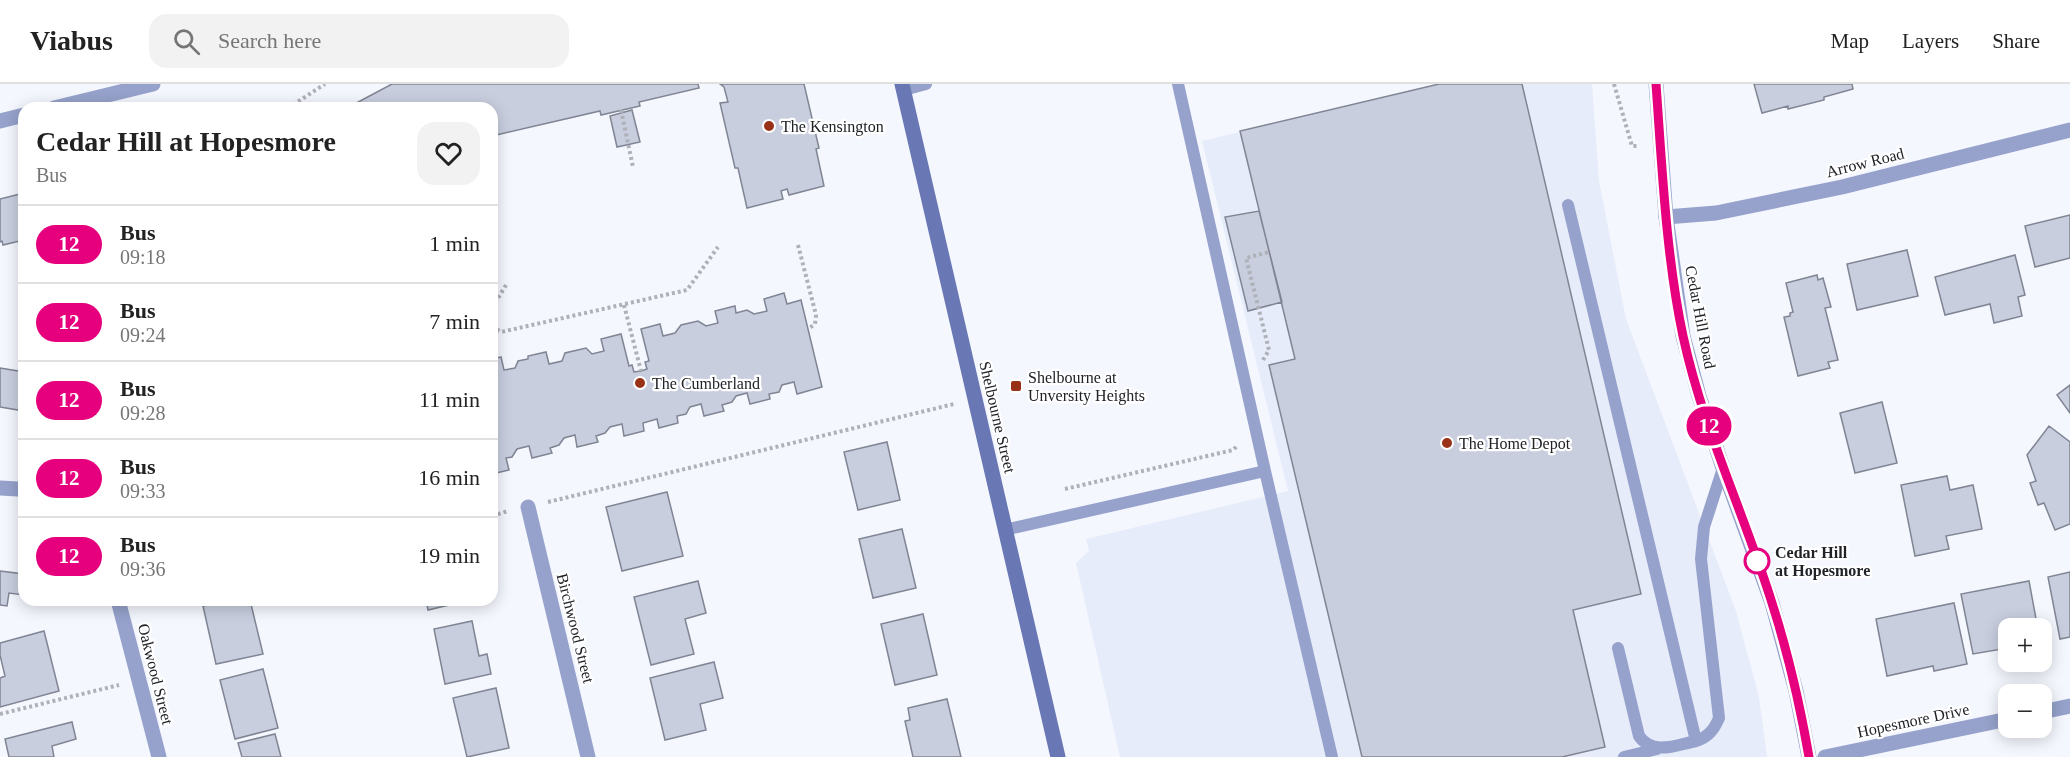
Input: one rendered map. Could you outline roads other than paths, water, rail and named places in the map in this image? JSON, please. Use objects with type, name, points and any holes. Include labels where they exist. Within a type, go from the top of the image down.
[{"type":"main road","name":"Shelbourne Street","points":[[903,87],[1058,757]]},
{"type":"street","points":[[79,102],[153,84]]},
{"type":"street","name":"Cedar Hill Road","points":[[1656,84],[1666,217],[1683,336],[1723,468],[1772,603],[1796,691],[1809,757]]},
{"type":"street","points":[[0,121],[18,116]]},
{"type":"street","name":"Arrow Road","points":[[1666,217],[1716,213],[1842,187],[2070,129]]},
{"type":"street","points":[[0,488],[18,489]]},
{"type":"street","name":"Birchwood Street","points":[[528,507],[588,757]]},
{"type":"street","name":"Oakwood Street","points":[[120,606],[159,757]]},
{"type":"street","points":[[2052,710],[2070,706]]},
{"type":"street","name":"Hopesmore Drive","points":[[1825,757],[1998,721]]},
{"type":"lane","points":[[903,87],[926,84]]},
{"type":"lane","points":[[1178,84],[1256,436],[1332,757]]},
{"type":"lane","points":[[1568,205],[1696,741]]},
{"type":"lane","points":[[1624,757],[1704,738],[1711,733],[1719,718],[1701,559],[1704,527],[1723,468]]},
{"type":"lane","points":[[1004,530],[1265,471]]},
{"type":"lane","points":[[1618,648],[1639,736],[1644,743],[1657,749]]},
{"type":"place","name":"The Kensington","points":[[769,126]]},
{"type":"place","name":"The Cumberland","points":[[640,383]]},
{"type":"place","name":"Shelbourne at Unversity Heights","points":[[1016,386]]},
{"type":"place","name":"The Home Depot","points":[[1447,443]]},
{"type":"place","name":"Cedar Hill at Hopesmore","points":[[1757,561]]}]
